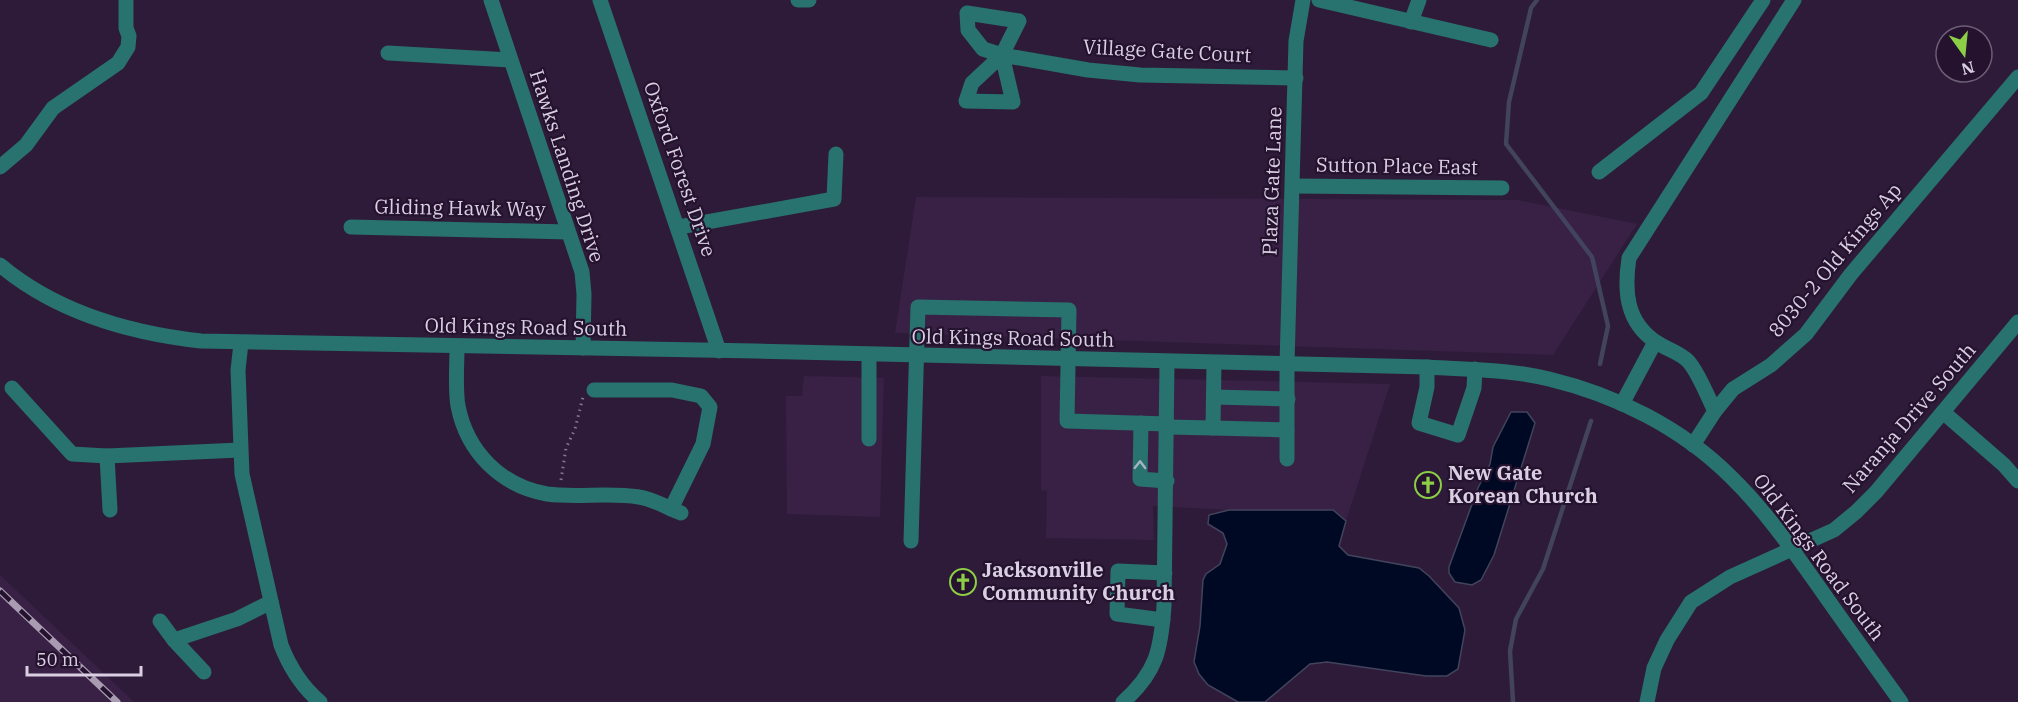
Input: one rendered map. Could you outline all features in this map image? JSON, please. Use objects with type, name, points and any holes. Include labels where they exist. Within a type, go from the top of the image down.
[{"type":"street","points":[[0,166],[26,145],[53,108],[118,63],[128,47],[126,0]]},
{"type":"street","name":"Hawks Landing Drive","points":[[491,0],[582,272],[583,348]]},
{"type":"street","name":"Oxford Forest Drive","points":[[600,0],[679,227],[719,351]]},
{"type":"street","points":[[798,0],[809,0]]},
{"type":"street","name":"Plaza Gate Lane","points":[[1287,459],[1287,364],[1296,41],[1303,0]]},
{"type":"street","points":[[1319,0],[1491,40]]},
{"type":"street","points":[[1411,22],[1419,0]]},
{"type":"street","points":[[1599,172],[1701,93],[1763,0]]},
{"type":"street","points":[[1715,411],[1689,362],[1680,354],[1655,342],[1632,313],[1626,297],[1629,258],[1794,0]]},
{"type":"street","points":[[388,53],[510,60]]},
{"type":"street","name":"Village Gate Court","points":[[1002,55],[1088,70],[1140,75],[1296,78]]},
{"type":"street","name":"8030-2 Old Kings Ap","points":[[1693,445],[1715,411],[1733,389],[1771,366],[1806,333],[1858,266],[2018,77]]},
{"type":"street","points":[[679,227],[834,199],[836,154]]},
{"type":"street","name":"Sutton Place East","points":[[1293,186],[1502,188]]},
{"type":"street","name":"Gliding Hawk Way","points":[[351,227],[568,232]]},
{"type":"street","name":"Old Kings Road South","points":[[0,265],[21,281],[93,319],[169,338],[241,343],[583,348],[1427,367],[1497,370],[1549,379],[1600,394],[1653,419],[1693,445],[1730,475],[1792,549],[1901,702]]},
{"type":"street","points":[[911,541],[918,308],[1069,310],[1067,420],[1287,430]]},
{"type":"street","name":"Naranja Drive South","points":[[1647,702],[1658,658],[1691,602],[1730,577],[1834,530],[1856,512],[1876,492],[2018,322]]},
{"type":"street","points":[[1622,404],[1655,342]]},
{"type":"street","points":[[241,343],[238,370],[242,474],[281,645],[301,684],[320,702]]},
{"type":"street","points":[[457,347],[458,404],[469,441],[483,460],[503,477],[525,489],[558,494],[640,497],[676,511],[703,444],[710,407],[701,396],[672,390],[594,390]]},
{"type":"street","points":[[869,355],[869,439]]},
{"type":"street","points":[[1123,702],[1134,693],[1149,672],[1161,643],[1167,481],[1167,362]]},
{"type":"street","points":[[1213,428],[1214,363]]},
{"type":"street","points":[[1427,367],[1427,387],[1419,423],[1458,435],[1474,388],[1475,369]]},
{"type":"street","points":[[12,388],[72,454],[107,456],[240,450]]},
{"type":"street","points":[[1214,397],[1288,399]]},
{"type":"street","points":[[1943,412],[2004,465],[2018,481]]},
{"type":"street","points":[[1141,423],[1140,479],[1167,481]]},
{"type":"street","points":[[107,456],[110,510]]},
{"type":"street","points":[[1163,620],[1117,615],[1118,571],[1165,573]]},
{"type":"street","points":[[174,640],[237,619],[271,602]]},
{"type":"street","points":[[160,621],[174,640],[204,672]]},
{"type":"path","points":[[558,494],[566,448],[576,429],[581,398],[594,390]]},
{"type":"shaded area","points":[[916,197],[1518,200],[1637,224],[1553,355],[895,333]]},
{"type":"shaded area","points":[[804,376],[884,378],[880,517],[787,514],[786,396],[802,396]]},
{"type":"shaded area","points":[[1041,376],[1390,384],[1346,521],[1333,510],[1229,510],[1153,506],[1154,540],[1046,538],[1047,491],[1041,490]]},
{"type":"shaded area","points":[[0,575],[134,702],[0,702]]},
{"type":"water","points":[[1511,412],[1527,412],[1535,423],[1494,555],[1481,580],[1472,585],[1455,582],[1449,573],[1449,567],[1478,488],[1490,464],[1493,447]]},
{"type":"water","points":[[1229,510],[1333,510],[1346,521],[1339,546],[1348,555],[1419,568],[1459,608],[1465,630],[1458,669],[1447,676],[1426,676],[1327,662],[1310,664],[1265,702],[1238,702],[1208,685],[1199,674],[1194,662],[1200,626],[1203,580],[1206,574],[1220,564],[1227,544],[1223,533],[1208,524],[1209,515]]},
{"type":"waterway","points":[[1537,0],[1531,8],[1509,102],[1506,144],[1592,257],[1608,326],[1600,364]]},
{"type":"waterway","points":[[1513,702],[1510,651],[1516,619],[1543,569],[1591,421]]},
{"type":"railway","points":[[0,591],[117,702]]},
{"type":"place","name":"New Gate Korean Church","points":[[1428,485]]},
{"type":"place","name":"Jacksonville Community Church","points":[[963,582]]}]
